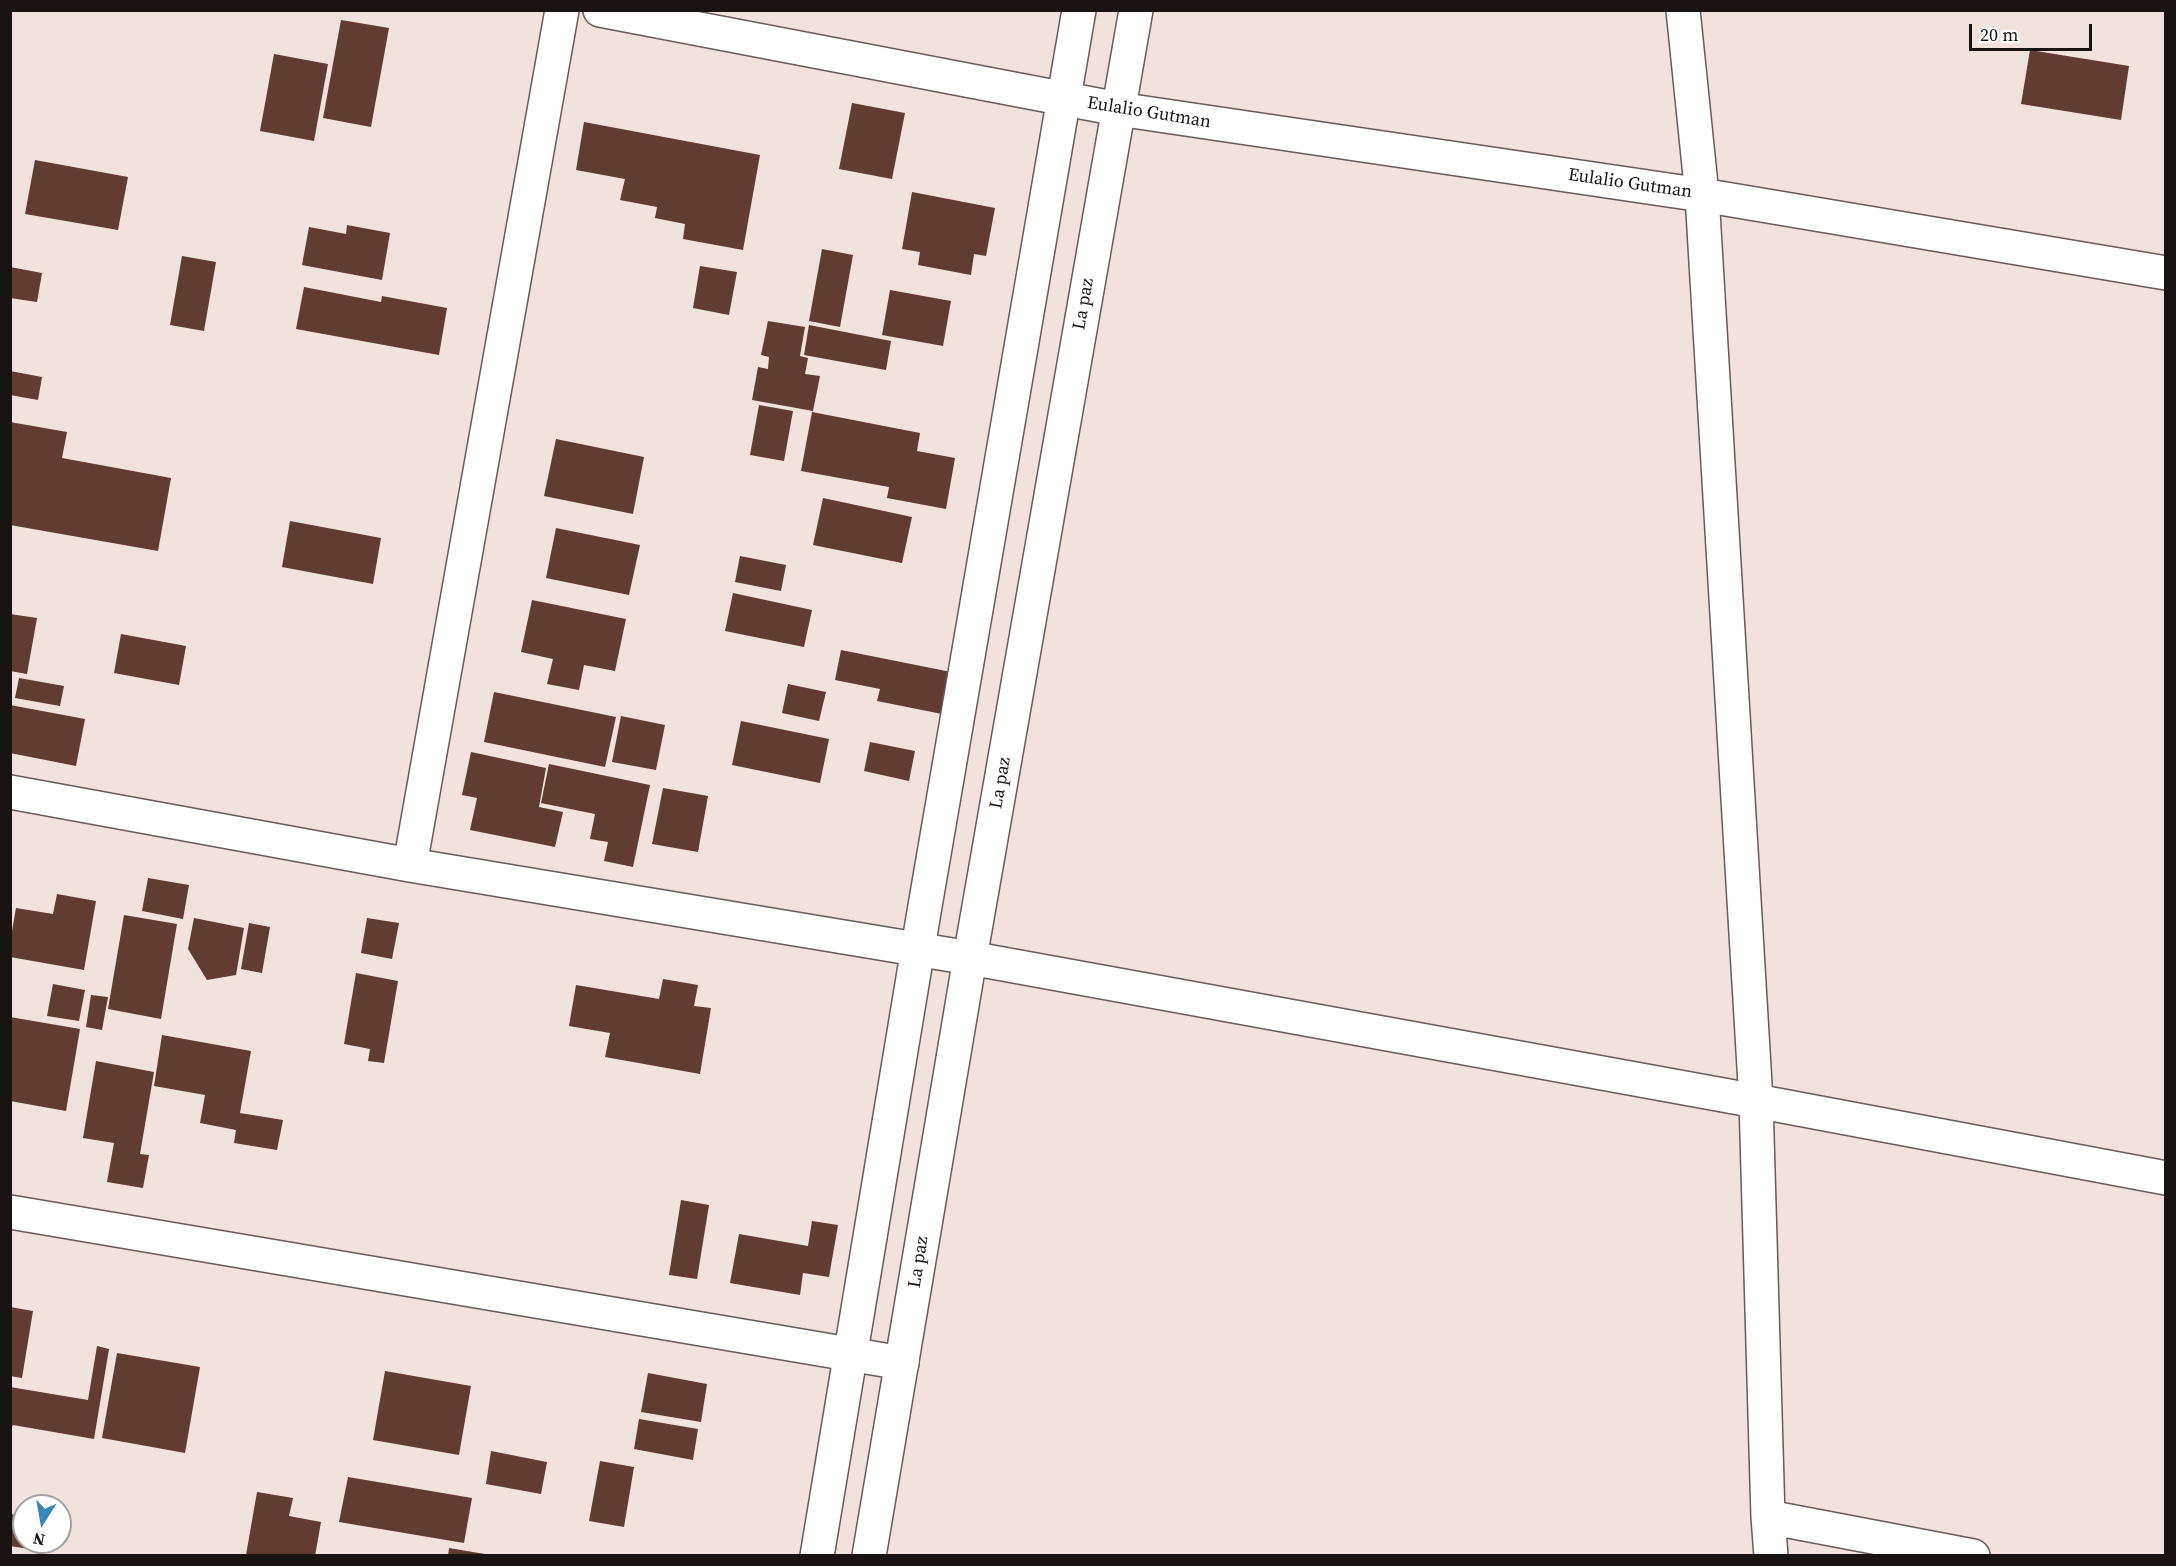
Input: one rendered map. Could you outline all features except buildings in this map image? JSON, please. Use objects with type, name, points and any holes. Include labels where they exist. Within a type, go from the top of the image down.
[{"type":"street","points":[[410,865],[562,10]]},
{"type":"street","name":"Eulalio Gutman","points":[[600,10],[1118,109],[1702,195],[2166,273]]},
{"type":"street","points":[[817,1556],[1079,10]]},
{"type":"street","name":"La paz","points":[[869,1556],[970,958],[1136,10]]},
{"type":"street","points":[[1683,10],[1702,195],[1756,1101],[1771,1556]]},
{"type":"street","points":[[10,792],[410,865],[970,958],[2166,1178]]},
{"type":"street","points":[[10,1212],[902,1364]]},
{"type":"street","points":[[1768,1517],[1973,1556]]}]
